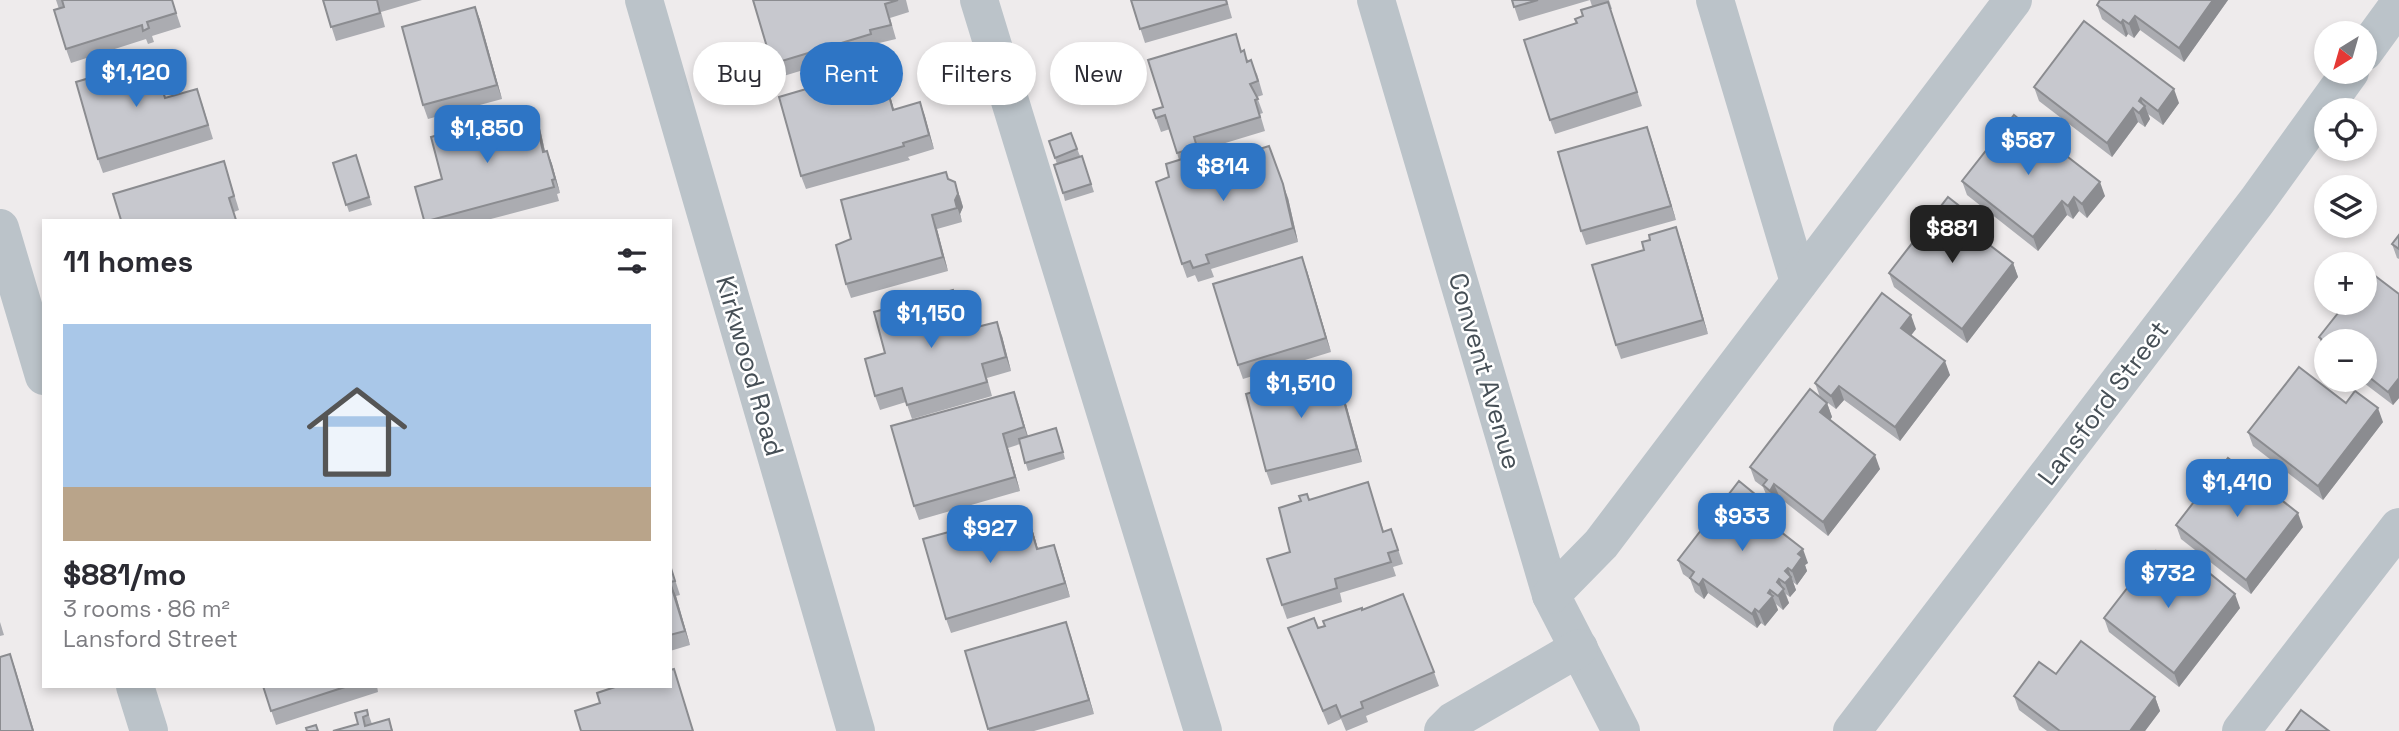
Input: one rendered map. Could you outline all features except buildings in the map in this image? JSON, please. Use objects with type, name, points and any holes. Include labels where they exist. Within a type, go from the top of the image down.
[{"type":"street","name":"Kirkwood Road","points":[[644,0],[856,731]]},
{"type":"street","points":[[979,0],[1203,731]]},
{"type":"street","name":"Convent Avenue","points":[[1376,0],[1551,594],[1621,731]]},
{"type":"street","points":[[1715,0],[1799,282]]},
{"type":"street","points":[[1551,594],[1601,544],[2013,0]]},
{"type":"street","points":[[2377,34],[2399,4]]},
{"type":"street","name":"Lansford Street","points":[[1852,731],[2257,201],[2341,84]]},
{"type":"street","points":[[0,228],[42,369]]},
{"type":"street","points":[[2241,731],[2399,527]]},
{"type":"street","points":[[1443,731],[1453,721],[1579,648]]},
{"type":"street","points":[[136,688],[149,731]]}]
